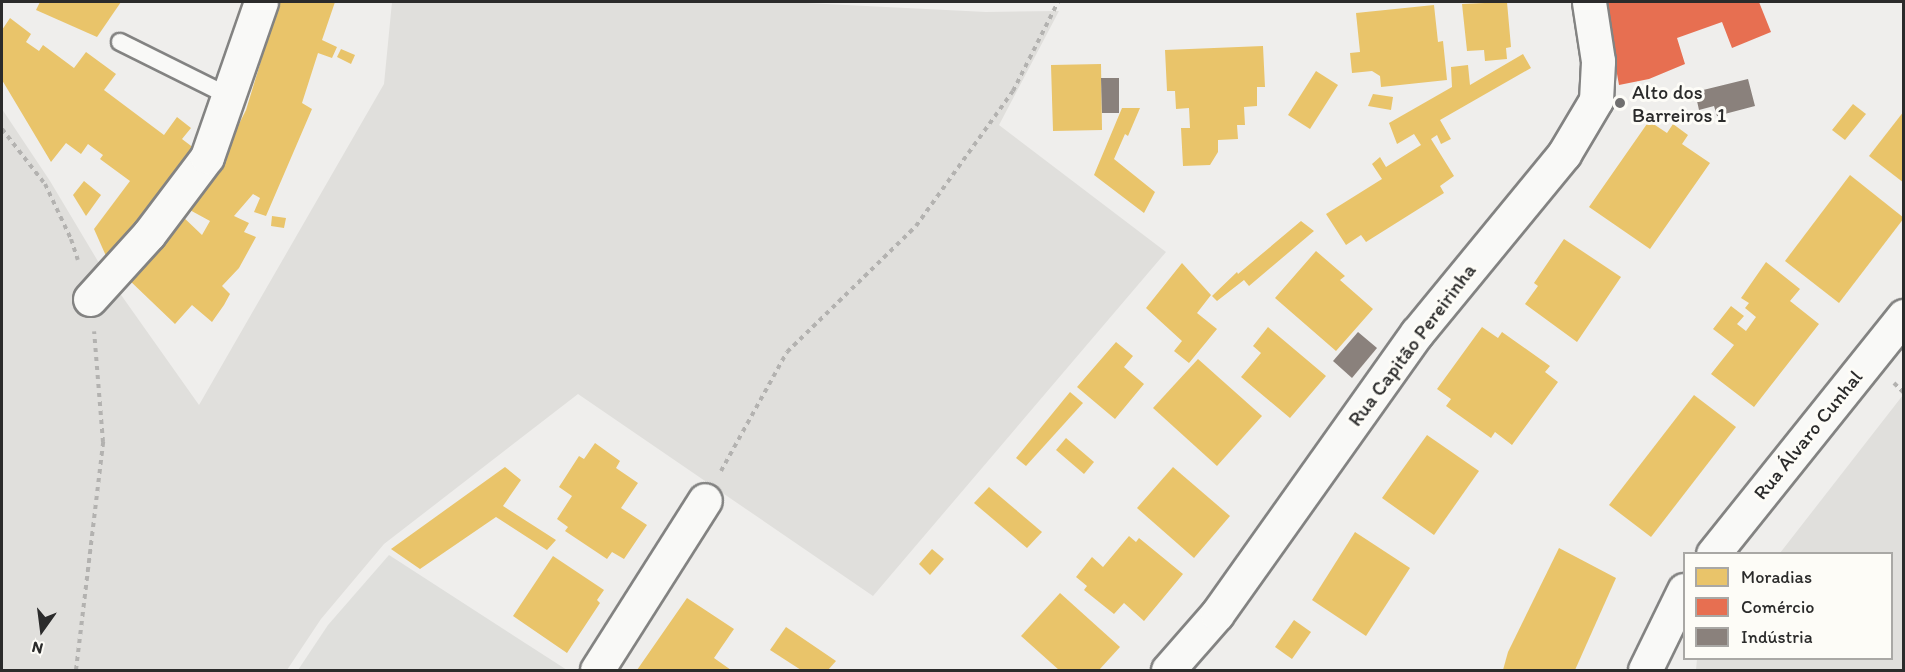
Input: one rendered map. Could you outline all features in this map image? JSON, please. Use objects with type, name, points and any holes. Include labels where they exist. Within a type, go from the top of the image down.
[{"type":"street","points":[[90,299],[149,234],[207,157],[261,2]]},
{"type":"street","name":"Rua Capitão Pereirinha","points":[[1168,670],[1217,614],[1417,333],[1564,154],[1596,100],[1598,61],[1589,2]]},
{"type":"street","name":"Rua Álvaro Cunhal","points":[[1715,552],[1904,316]]},
{"type":"street","points":[[597,670],[705,500]]},
{"type":"street","points":[[1645,670],[1683,592]]},
{"type":"lane","points":[[120,42],[229,96]]},
{"type":"path","points":[[705,500],[787,352],[916,226],[1013,91],[1058,2]]},
{"type":"path","points":[[2,129],[45,184],[71,239],[90,299],[103,442],[76,670]]},
{"type":"shaded area","points":[[392,2],[786,2],[986,12],[1059,11],[999,125],[1166,252],[873,596],[578,394],[384,544],[321,619],[287,670],[2,670],[2,109],[50,181],[102,268],[199,405],[384,84]]},
{"type":"shaded area","points":[[1903,395],[1903,670],[1696,670],[1697,660],[1893,660],[1893,552],[1781,552]]},
{"type":"shaded area","points":[[389,555],[567,670],[298,670],[328,625]]},
{"type":"building: Moradias","points":[[40,2],[121,2],[97,37],[36,10]]},
{"type":"building: Moradias","points":[[279,2],[335,2],[322,40],[337,47],[332,58],[318,53],[302,103],[312,109],[266,216],[254,212],[260,198],[253,194],[234,216],[249,223],[244,232],[256,237],[239,268],[222,286],[230,294],[224,305],[212,322],[192,305],[175,324],[127,278],[180,214],[202,235],[210,221],[188,209],[226,143],[229,144],[246,110]]},
{"type":"building: Moradias","points":[[1507,2],[1511,47],[1506,48],[1507,59],[1485,61],[1484,50],[1467,51],[1462,4]]},
{"type":"building: Moradias","points":[[1434,5],[1438,42],[1443,41],[1447,80],[1381,87],[1380,76],[1372,71],[1352,73],[1350,53],[1360,52],[1356,13]]},
{"type":"building: Moradias","points":[[10,18],[31,34],[26,42],[39,51],[43,45],[74,68],[86,52],[116,74],[104,90],[164,135],[177,117],[191,128],[182,139],[199,152],[138,225],[106,256],[94,229],[130,181],[100,159],[103,155],[88,144],[81,154],[66,143],[51,162],[2,80],[2,30]]},
{"type":"building: Moradias","points":[[1263,46],[1265,87],[1257,87],[1257,106],[1244,107],[1245,125],[1237,125],[1238,139],[1218,140],[1218,152],[1210,165],[1183,166],[1181,128],[1190,128],[1189,108],[1176,109],[1175,91],[1167,91],[1165,50]]},
{"type":"building: Moradias","points":[[341,49],[355,55],[351,64],[337,57]]},
{"type":"building: Moradias","points":[[1523,54],[1531,68],[1440,120],[1451,139],[1441,144],[1437,135],[1431,139],[1454,176],[1440,186],[1444,193],[1366,242],[1361,235],[1346,245],[1326,214],[1382,179],[1372,164],[1380,157],[1386,167],[1421,145],[1414,134],[1397,144],[1389,123],[1452,87],[1451,67],[1468,65],[1470,85]]},
{"type":"building: Moradias","points":[[1101,64],[1102,130],[1053,131],[1051,65]]},
{"type":"building: Moradias","points":[[1316,71],[1338,85],[1310,129],[1288,115]]},
{"type":"building: Moradias","points":[[1373,94],[1393,97],[1391,110],[1368,106]]},
{"type":"building: Moradias","points":[[1853,104],[1866,114],[1845,140],[1832,130]]},
{"type":"building: Moradias","points":[[1122,108],[1140,108],[1128,136],[1125,134],[1114,159],[1155,192],[1144,213],[1094,175]]},
{"type":"building: Moradias","points":[[1904,111],[1904,183],[1869,156]]},
{"type":"building: Moradias","points":[[1649,121],[1667,133],[1673,124],[1688,135],[1682,144],[1710,163],[1650,249],[1589,207]]},
{"type":"building: Moradias","points":[[1850,175],[1904,218],[1839,303],[1785,261]]},
{"type":"building: Moradias","points":[[84,181],[101,195],[86,216],[73,195]]},
{"type":"building: Moradias","points":[[272,216],[286,218],[284,228],[271,226]]},
{"type":"building: Moradias","points":[[1301,221],[1314,231],[1249,286],[1244,280],[1217,301],[1212,296],[1237,272],[1238,274]]},
{"type":"building: Moradias","points":[[1564,239],[1621,277],[1577,342],[1525,304],[1538,286],[1534,283]]},
{"type":"building: Moradias","points":[[1316,251],[1345,276],[1340,280],[1373,309],[1336,351],[1275,298]]},
{"type":"building: Moradias","points":[[1766,262],[1800,289],[1790,301],[1819,324],[1754,407],[1711,374],[1734,345],[1713,329],[1731,306],[1744,316],[1737,324],[1746,331],[1756,317],[1745,308],[1749,303],[1741,298]]},
{"type":"building: Moradias","points":[[1182,263],[1211,295],[1197,313],[1217,329],[1189,363],[1174,351],[1182,341],[1146,308]]},
{"type":"building: Moradias","points":[[1268,327],[1326,376],[1290,418],[1241,377],[1261,353],[1253,346]]},
{"type":"building: Moradias","points":[[1482,327],[1498,338],[1502,332],[1550,366],[1545,372],[1558,382],[1512,445],[1495,432],[1491,438],[1446,406],[1451,399],[1437,389]]},
{"type":"building: Moradias","points":[[1116,342],[1133,356],[1124,367],[1144,384],[1115,419],[1077,387]]},
{"type":"building: Moradias","points":[[1198,359],[1262,416],[1217,466],[1153,408]]},
{"type":"building: Moradias","points":[[1070,392],[1083,403],[1026,466],[1016,458]]},
{"type":"building: Moradias","points":[[1694,395],[1736,427],[1651,537],[1609,505]]},
{"type":"building: Moradias","points":[[1427,435],[1479,471],[1434,535],[1382,498]]},
{"type":"building: Moradias","points":[[1066,438],[1094,462],[1084,474],[1056,450]]},
{"type":"building: Moradias","points":[[595,443],[620,461],[616,468],[638,483],[621,508],[647,525],[624,559],[612,552],[607,559],[565,531],[568,527],[557,519],[572,496],[559,487],[579,456],[584,459]]},
{"type":"building: Moradias","points":[[505,467],[521,480],[503,506],[556,540],[547,550],[496,517],[420,569],[391,549]]},
{"type":"building: Moradias","points":[[1173,467],[1230,516],[1194,558],[1137,508]]},
{"type":"building: Moradias","points":[[989,487],[1042,532],[1027,548],[974,503]]},
{"type":"building: Moradias","points":[[1355,532],[1410,568],[1366,636],[1312,600]]},
{"type":"building: Moradias","points":[[1129,536],[1136,542],[1139,538],[1183,574],[1144,621],[1124,603],[1114,614],[1084,590],[1087,586],[1076,577],[1092,557],[1103,567]]},
{"type":"building: Moradias","points":[[1559,548],[1616,578],[1575,670],[1503,670],[1508,652]]},
{"type":"building: Moradias","points":[[932,549],[944,559],[930,575],[919,564]]},
{"type":"building: Moradias","points":[[553,556],[604,590],[597,600],[600,603],[567,653],[513,616]]},
{"type":"building: Moradias","points":[[1060,593],[1120,647],[1099,670],[1059,670],[1021,636]]},
{"type":"building: Moradias","points":[[687,598],[734,629],[714,658],[731,670],[637,670]]},
{"type":"building: Moradias","points":[[1294,620],[1311,632],[1292,659],[1275,647]]},
{"type":"building: Moradias","points":[[786,627],[836,661],[828,670],[801,670],[770,650]]},
{"type":"building: Comércio","points":[[1604,2],[1759,2],[1771,32],[1732,48],[1722,22],[1677,38],[1685,64],[1649,79],[1619,85]]},
{"type":"building: Indústria","points":[[1101,78],[1119,78],[1119,113],[1102,113]]},
{"type":"building: Indústria","points":[[1748,79],[1755,106],[1717,116],[1714,106],[1699,110],[1695,92]]},
{"type":"building: Indústria","points":[[1358,332],[1377,348],[1352,378],[1333,361]]},
{"type":"place","name":"Alto dos Barreiros 1","points":[[1620,103]]}]
